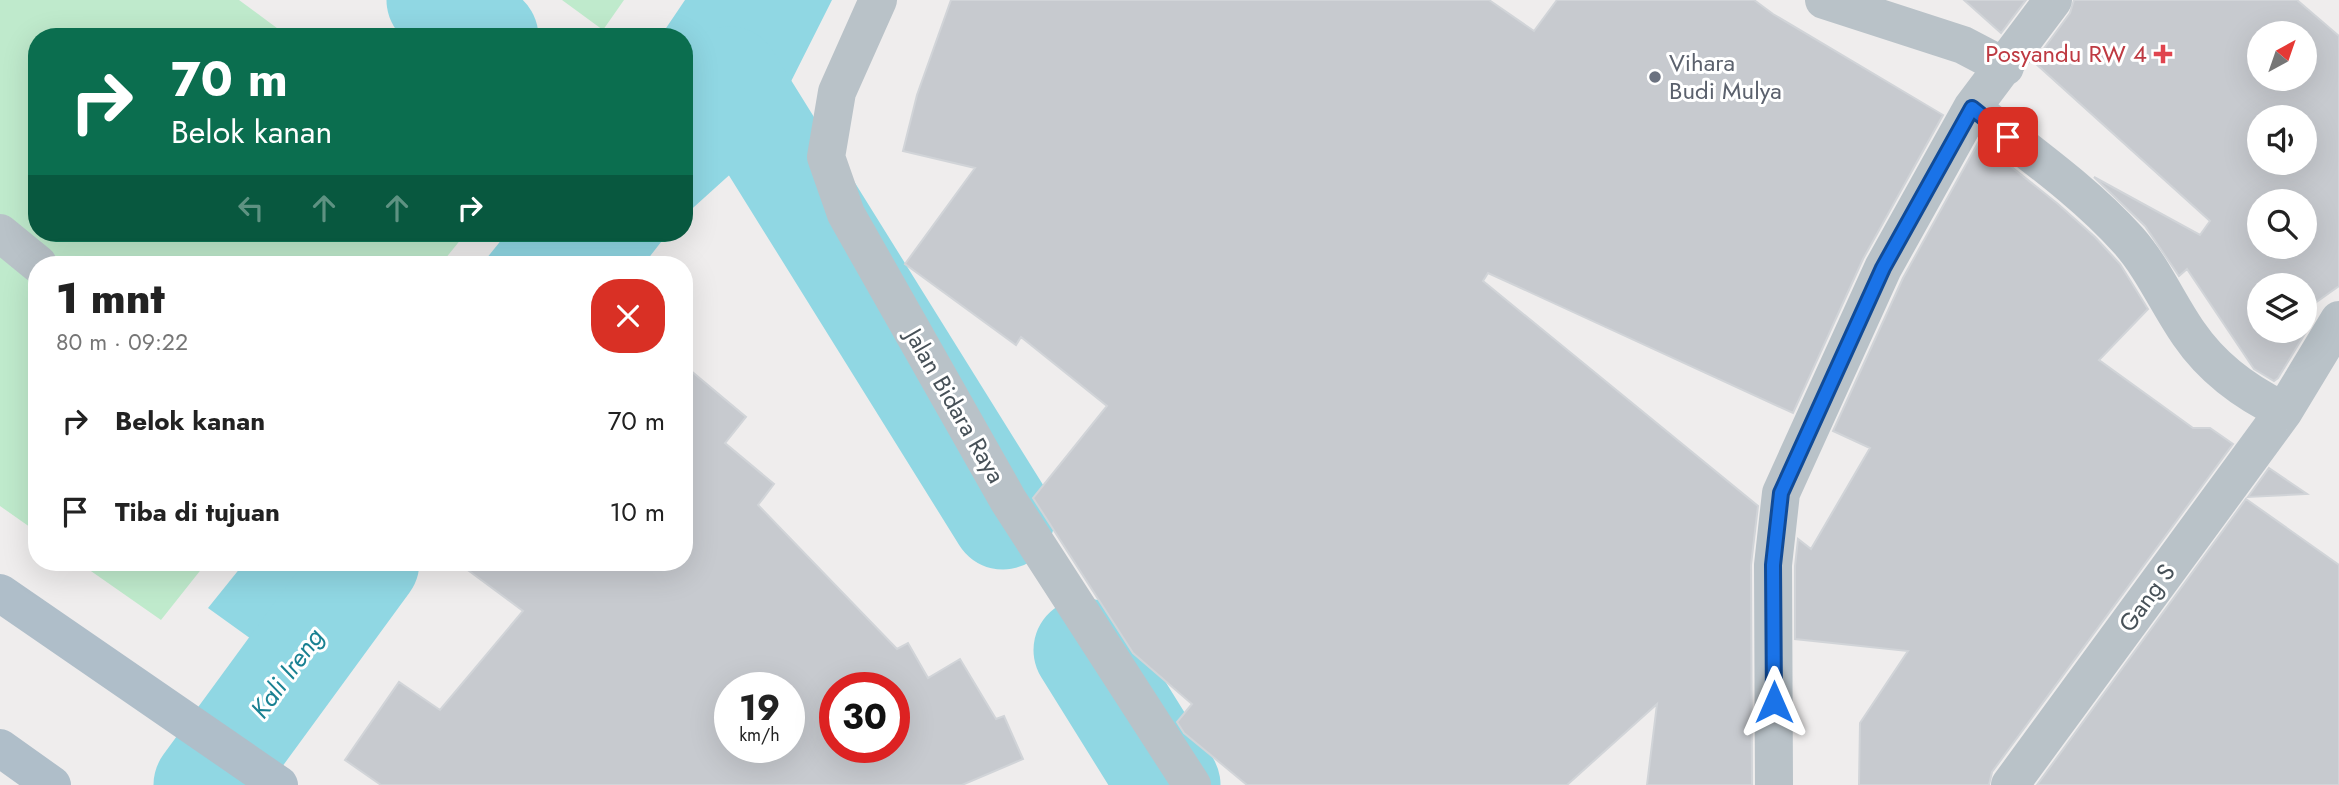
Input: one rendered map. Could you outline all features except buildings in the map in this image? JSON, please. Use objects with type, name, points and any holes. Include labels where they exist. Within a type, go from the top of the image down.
[{"type":"main road","points":[[0,593],[275,782]]},
{"type":"main road","points":[[0,748],[52,785]]},
{"type":"street","name":"Jalan Bidara Raya","points":[[878,0],[836,92],[826,157],[846,215],[1008,500],[1192,785]]},
{"type":"street","points":[[1824,0],[1963,46],[2005,67]]},
{"type":"street","points":[[1774,785],[1773,565],[1781,493],[1883,268],[1972,108],[2053,0]]},
{"type":"street","points":[[1972,108],[2084,197],[2129,242],[2189,335],[2221,371],[2263,401],[2284,411]]},
{"type":"street","points":[[0,233],[28,256]]},
{"type":"street","name":"Gang S","points":[[2010,785],[2284,411],[2339,320]]},
{"type":"green space","points":[[0,0],[239,0],[277,28],[28,28],[28,242],[459,242],[447,256],[28,256],[28,526],[0,506]]},
{"type":"green space","points":[[562,0],[624,0],[604,28],[600,28]]},
{"type":"green space","points":[[91,571],[200,571],[161,620]]},
{"type":"water","points":[[685,0],[832,0],[756,151],[693,208],[693,28],[666,28]]},
{"type":"water","points":[[500,242],[661,242],[650,256],[488,256]]},
{"type":"water","points":[[238,571],[409,571],[326,693],[208,608]]},
{"type":"waterway","points":[[438,0],[475,28]]},
{"type":"waterway","points":[[729,78],[1003,518]]},
{"type":"waterway","name":"Kali Ireng","points":[[205,785],[361,571]]},
{"type":"waterway","points":[[1085,650],[1169,785]]},
{"type":"place","name":"Posyandu RW 4","points":[[2163,54]]},
{"type":"place","name":"Vihara Budi Mulya","points":[[1655,77]]},
{"type":"route","points":[[1774,702],[1773,565],[1781,493],[1883,268],[1972,108],[2008,137]]}]
